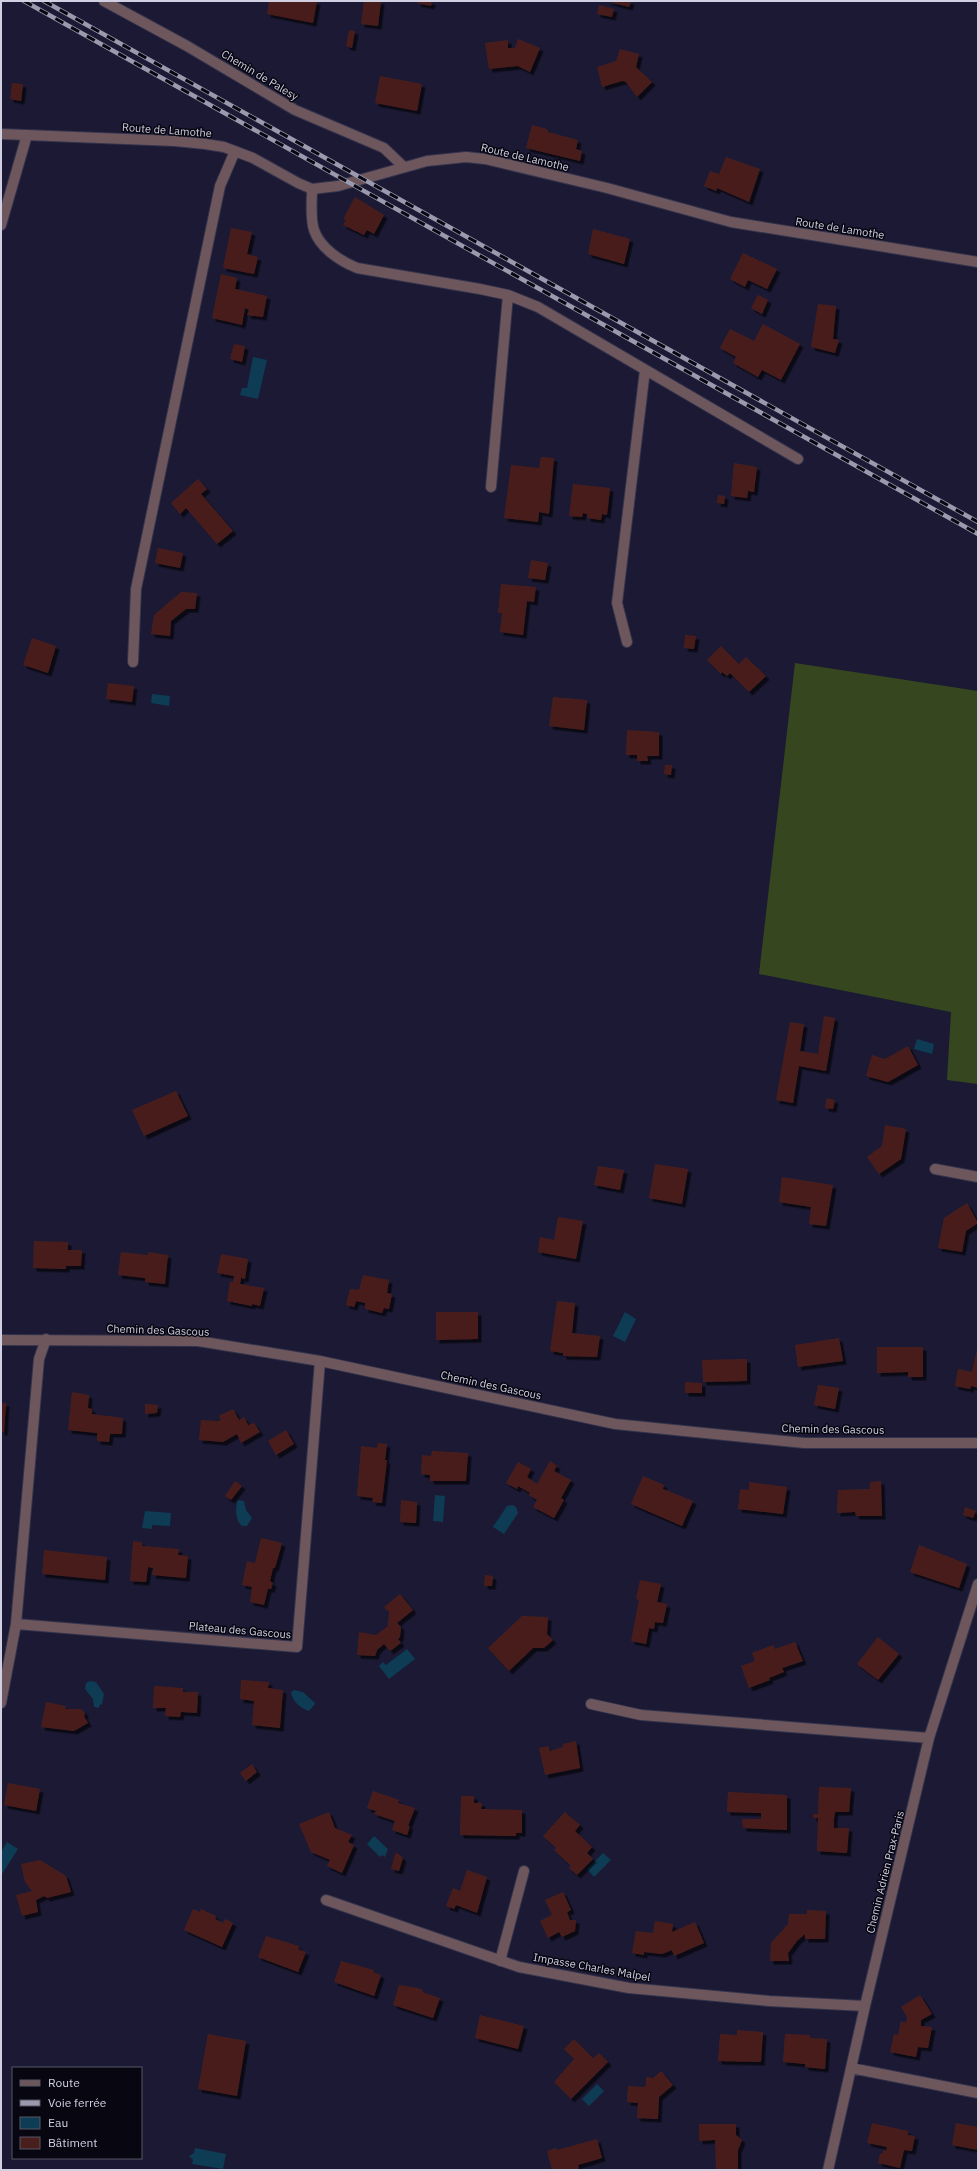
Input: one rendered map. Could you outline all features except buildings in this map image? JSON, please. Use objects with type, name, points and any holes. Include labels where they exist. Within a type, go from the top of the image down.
[{"type":"street","name":"Chemin de Palesy","points":[[104,1],[187,46],[295,110],[384,148],[404,167]]},
{"type":"street","name":"Route de Lamothe","points":[[1,134],[175,141],[206,144],[235,151],[312,189],[338,186],[404,167],[447,158],[466,157],[485,159],[606,188],[732,222],[978,262]]},
{"type":"street","points":[[1,225],[27,135]]},
{"type":"street","points":[[133,662],[136,589],[220,186],[235,151]]},
{"type":"street","points":[[312,189],[314,230],[326,248],[340,260],[357,268],[508,295],[538,307],[798,460]]},
{"type":"street","points":[[491,487],[508,295]]},
{"type":"street","points":[[627,642],[617,603],[645,370]]},
{"type":"street","points":[[935,1168],[978,1177]]},
{"type":"street","points":[[1,1704],[16,1624],[39,1359],[46,1339]]},
{"type":"street","name":"Chemin des Gascous","points":[[1,1340],[46,1339],[198,1341],[320,1361],[615,1424],[804,1442],[978,1442]]},
{"type":"street","name":"Plateau des Gascous","points":[[16,1624],[297,1647],[320,1361]]},
{"type":"street","name":"Chemin Adrien Prax-Paris","points":[[828,2170],[864,2006],[929,1738],[978,1584]]},
{"type":"street","points":[[591,1704],[641,1715],[929,1738]]},
{"type":"street","points":[[500,1961],[524,1871]]},
{"type":"street","name":"Impasse Charles Malpel","points":[[326,1900],[519,1967],[630,1988],[769,2001],[864,2006]]},
{"type":"street","points":[[851,2068],[978,2093]]},
{"type":"green space","points":[[795,663],[978,691],[978,1084],[947,1080],[951,1012],[759,974]]},
{"type":"water","points":[[253,357],[267,360],[258,399],[240,395],[242,388],[247,388]]},
{"type":"water","points":[[152,694],[170,696],[169,706],[151,703]]},
{"type":"water","points":[[917,1039],[934,1044],[932,1054],[914,1049]]},
{"type":"water","points":[[625,1312],[636,1319],[625,1342],[613,1336]]},
{"type":"water","points":[[435,1495],[445,1496],[443,1522],[433,1521]]},
{"type":"water","points":[[238,1500],[244,1501],[246,1510],[252,1518],[247,1526],[242,1526],[238,1521],[236,1506]]},
{"type":"water","points":[[513,1505],[516,1507],[518,1513],[504,1534],[493,1527],[507,1506]]},
{"type":"water","points":[[145,1511],[171,1513],[170,1526],[152,1525],[152,1529],[142,1528]]},
{"type":"water","points":[[407,1649],[415,1659],[389,1679],[379,1666],[383,1662],[386,1665]]},
{"type":"water","points":[[90,1681],[96,1682],[104,1694],[102,1705],[100,1704],[99,1708],[94,1707],[93,1699],[85,1689],[86,1683]]},
{"type":"water","points":[[294,1690],[303,1692],[314,1702],[315,1704],[309,1711],[295,1701],[291,1692]]},
{"type":"water","points":[[374,1836],[388,1849],[385,1857],[382,1855],[380,1857],[367,1844]]},
{"type":"water","points":[[7,1842],[18,1849],[2,1874],[1,1852]]},
{"type":"water","points":[[603,1853],[611,1860],[594,1877],[587,1869]]},
{"type":"water","points":[[597,2084],[604,2091],[589,2106],[582,2099]]},
{"type":"water","points":[[195,2148],[226,2154],[223,2169],[192,2164],[193,2160],[189,2156],[194,2153]]},
{"type":"railway","points":[[24,1],[978,534]]},
{"type":"railway","points":[[44,1],[978,522]]}]
